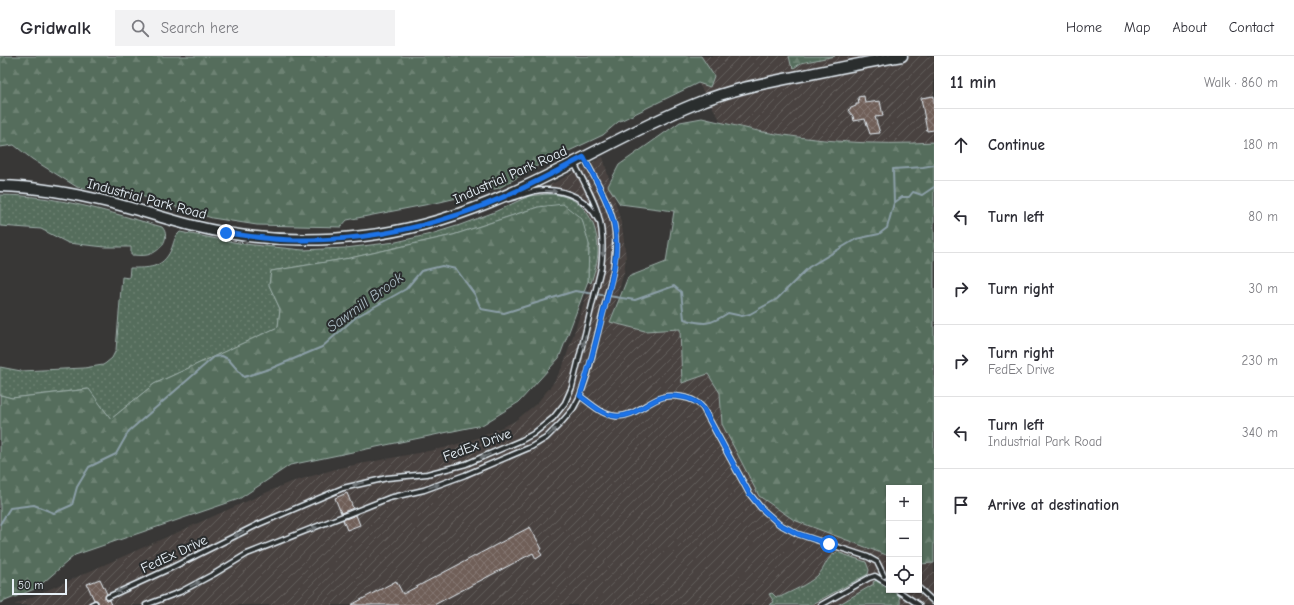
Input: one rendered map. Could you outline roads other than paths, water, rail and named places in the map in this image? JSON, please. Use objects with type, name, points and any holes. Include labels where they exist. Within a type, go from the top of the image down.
[{"type":"street","name":"Industrial Park Road","points":[[0,186],[45,190],[85,196],[219,232],[260,238],[329,240],[397,231],[428,224],[460,214],[521,189],[669,114],[698,102],[756,85],[902,56]]},
{"type":"lane","name":"FedEx Drive","points":[[146,605],[214,574],[247,554],[389,498],[424,490],[465,475],[531,447],[546,438],[560,424],[573,408],[580,396],[609,288],[615,255],[614,225],[610,212],[604,195],[584,157]]},
{"type":"lane","name":"FedEx Drive","points":[[108,597],[171,568],[259,524],[343,488],[388,478],[427,474],[466,464],[522,440],[533,434],[552,418],[570,395],[597,286],[603,254],[602,228],[599,214],[594,200],[574,162]]},
{"type":"lane","points":[[460,214],[532,192],[544,190],[556,191],[574,196],[583,202],[597,217],[602,228]]},
{"type":"lane","points":[[580,396],[597,409],[613,416],[623,416],[663,397],[674,396],[686,398],[698,403],[703,408],[749,493],[761,508],[779,524],[798,534],[877,562],[884,576],[869,578],[821,605]]},
{"type":"lane","points":[[876,576],[886,582]]},
{"type":"lane","points":[[922,591],[934,602]]},
{"type":"lane","points":[[902,593],[918,604]]},
{"type":"waterway","name":"Sawmill Brook","points":[[0,524],[10,508],[34,505],[54,513],[72,505],[77,487],[89,467],[116,454],[129,431],[214,357],[222,356],[228,359],[244,377],[272,368],[322,347],[356,317],[406,289],[421,271],[442,266],[456,269],[475,295],[481,309],[504,313],[575,291],[635,300],[674,286],[681,292],[684,319],[707,323],[728,313],[742,316],[750,314],[777,299],[809,267],[856,239],[879,234],[887,228],[894,203],[893,169],[934,165]]},
{"type":"waterway","points":[[894,203],[902,197],[909,197],[913,192],[922,195],[934,187]]}]
